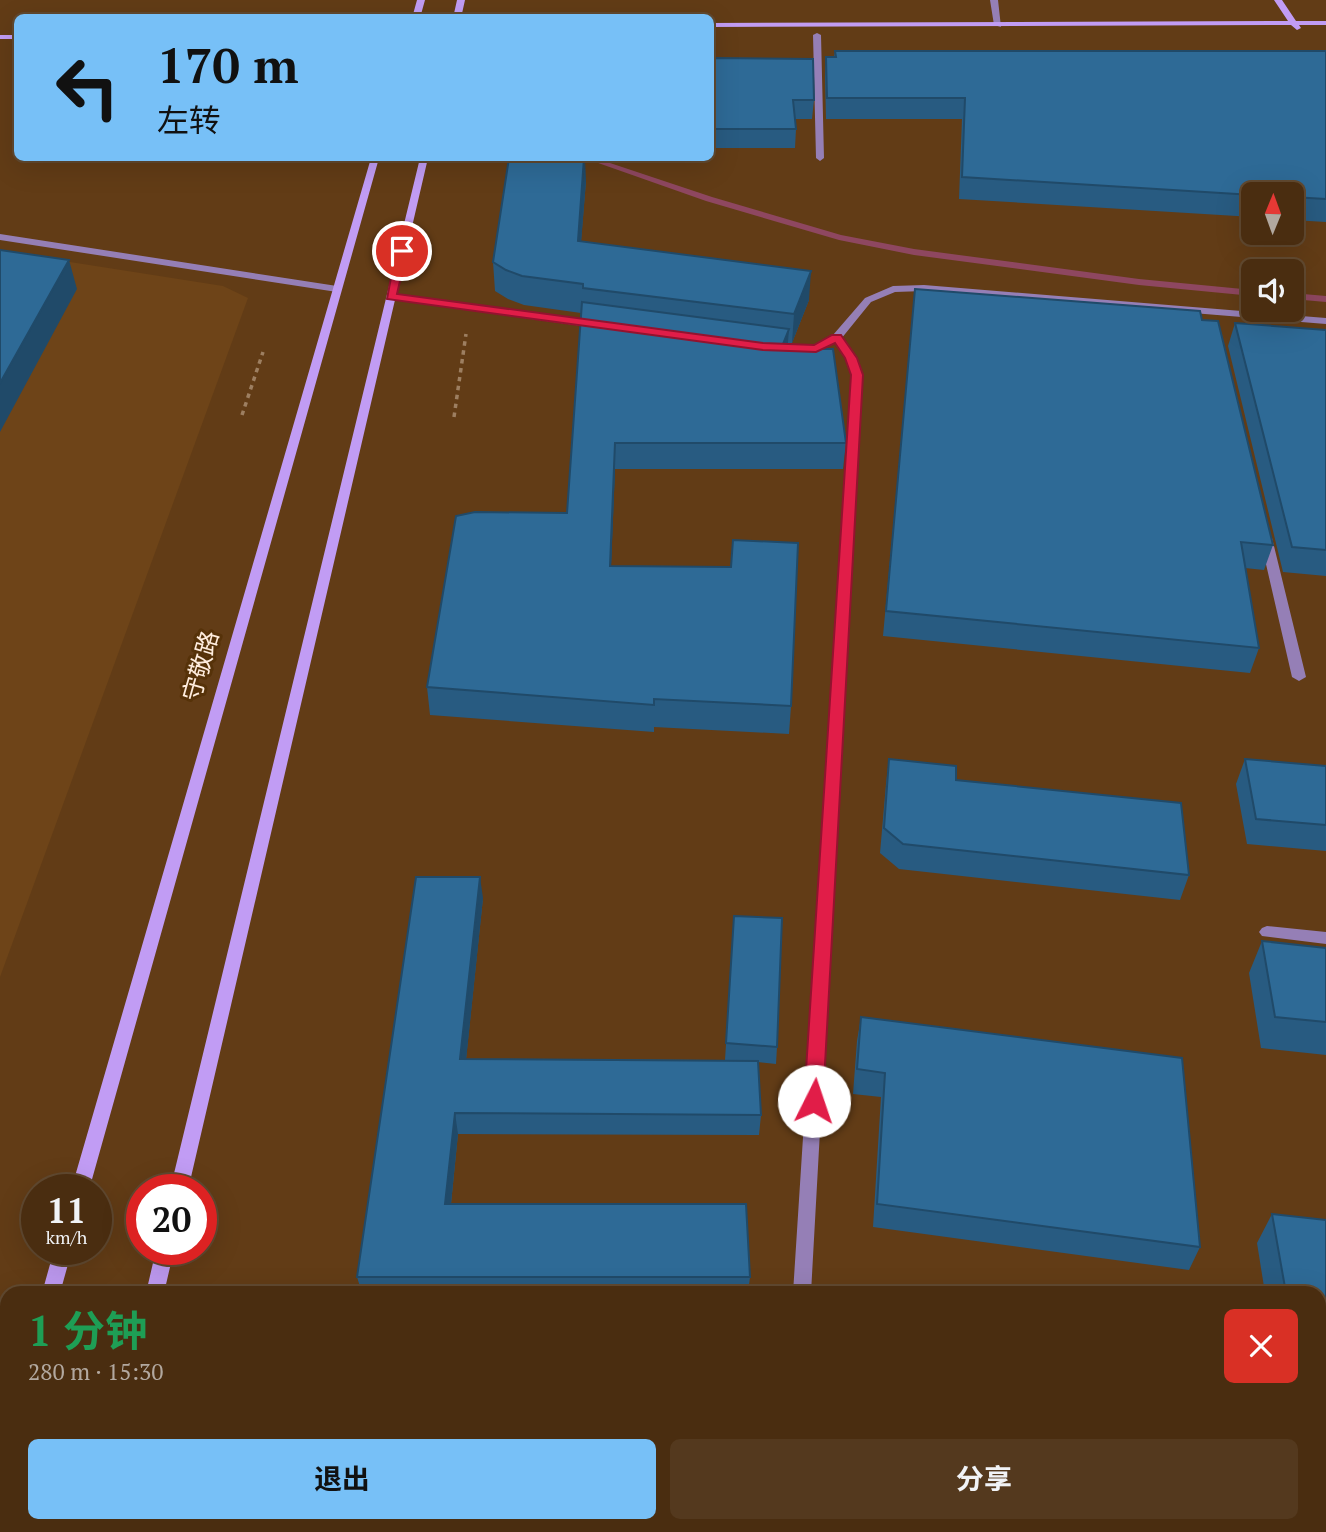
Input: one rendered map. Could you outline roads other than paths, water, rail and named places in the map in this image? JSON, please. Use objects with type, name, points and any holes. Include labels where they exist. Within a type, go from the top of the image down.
[{"type":"main road","points":[[1278,0],[1301,33]]},
{"type":"main road","points":[[714,25],[1326,23]]},
{"type":"main road","points":[[980,34],[1326,33]]},
{"type":"main road","points":[[804,35],[831,34]]},
{"type":"main road","points":[[871,34],[885,34]]},
{"type":"main road","points":[[925,34],[939,34]]},
{"type":"main road","points":[[714,35],[777,35]]},
{"type":"main road","name":"守敬路","points":[[85,1174],[374,161]]},
{"type":"main road","points":[[183,1174],[423,161]]},
{"type":"main road","points":[[53,1286],[59,1265]]},
{"type":"main road","points":[[157,1286],[162,1265]]},
{"type":"street","points":[[994,0],[998,25]]},
{"type":"street","points":[[817,34],[820,158]]},
{"type":"street","points":[[0,237],[337,289]]},
{"type":"street","points":[[763,347],[816,348],[836,337],[868,300],[893,289],[924,288],[1213,317],[1326,321]]},
{"type":"street","points":[[391,297],[603,325]]},
{"type":"street","points":[[802,1286],[857,375],[851,358],[836,337]]},
{"type":"street","points":[[1264,531],[1299,677]]},
{"type":"street","points":[[1267,932],[1326,938]]},
{"type":"waterway","points":[[597,161],[709,199],[839,237],[914,252],[1139,282],[1241,292]]},
{"type":"waterway","points":[[1304,297],[1326,299]]}]
